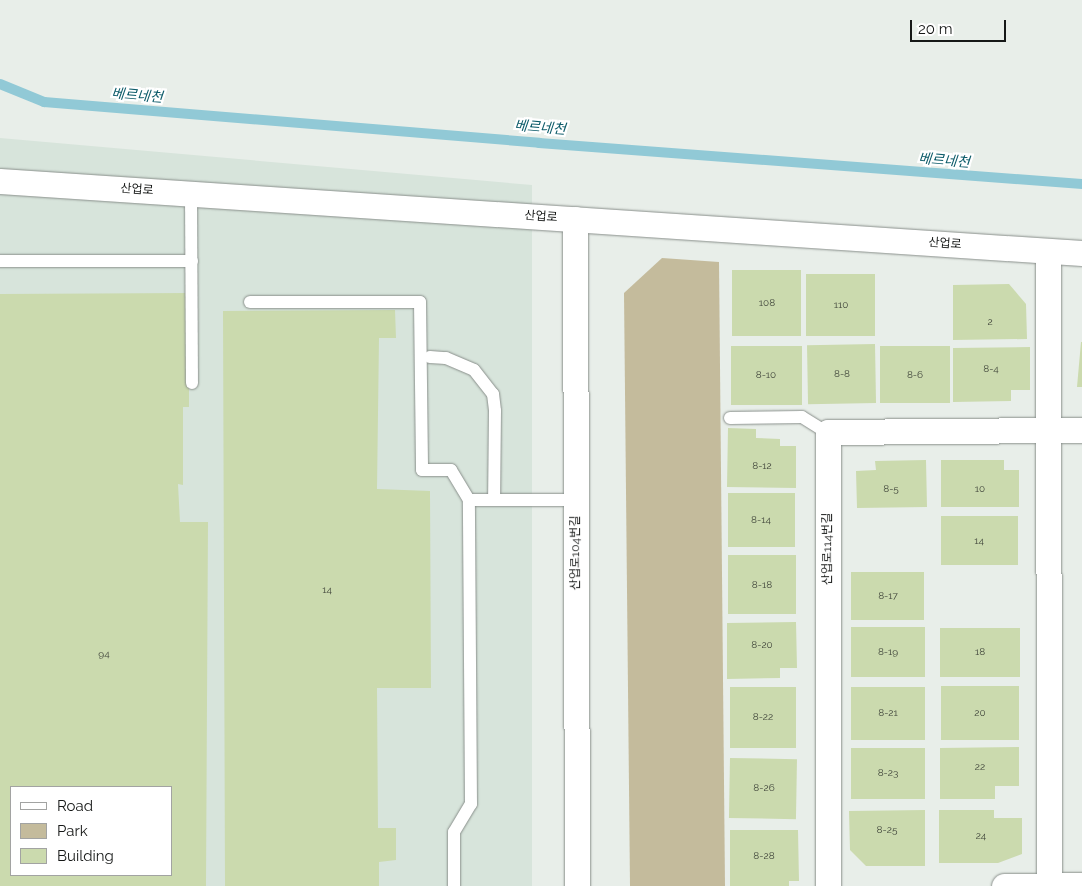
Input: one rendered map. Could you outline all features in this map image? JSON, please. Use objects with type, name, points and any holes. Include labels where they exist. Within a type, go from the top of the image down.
[{"type":"street","name":"산업로","points":[[0,181],[1082,253]]},
{"type":"street","name":"산업로104번길","points":[[576,219],[577,886]]},
{"type":"street","points":[[1048,250],[1049,885]]},
{"type":"street","points":[[828,433],[1082,430]]},
{"type":"street","name":"산업로114번길","points":[[828,433],[828,886]]},
{"type":"street","points":[[1004,886],[1082,885]]},
{"type":"lane","points":[[191,193],[192,384]]},
{"type":"lane","points":[[0,261],[192,261]]},
{"type":"lane","points":[[250,302],[420,302],[422,470],[451,470],[469,500],[471,804],[454,832],[454,886]]},
{"type":"lane","points":[[430,357],[446,358],[474,370],[492,394],[495,411],[494,500]]},
{"type":"lane","points":[[730,418],[802,417],[828,433]]},
{"type":"lane","points":[[469,500],[576,500]]},
{"type":"shaded area","points":[[0,138],[532,185],[532,886],[0,886]]},
{"type":"green space","points":[[662,258],[719,262],[725,886],[630,886],[624,293]]},
{"type":"building","points":[[732,270],[801,270],[801,336],[732,336]]},
{"type":"building","points":[[806,274],[875,274],[875,336],[806,336]]},
{"type":"building","points":[[1009,284],[1026,304],[1027,339],[953,340],[953,285]]},
{"type":"building","points":[[189,293],[189,407],[183,407],[183,485],[178,484],[180,522],[208,522],[206,886],[0,886],[0,294]]},
{"type":"building","points":[[395,310],[396,338],[379,338],[377,489],[430,491],[431,688],[377,688],[378,828],[396,828],[396,860],[379,862],[379,886],[225,886],[223,311]]},
{"type":"building","points":[[1081,342],[1082,387],[1077,387]]},
{"type":"building","points":[[875,344],[876,403],[808,404],[807,345]]},
{"type":"building","points":[[731,346],[802,346],[802,405],[731,405]]},
{"type":"building","points":[[880,346],[950,346],[950,403],[880,403]]},
{"type":"building","points":[[1030,347],[1030,390],[1011,390],[1011,401],[953,402],[953,348]]},
{"type":"building","points":[[728,428],[756,429],[756,438],[780,439],[780,446],[796,446],[796,488],[727,487]]},
{"type":"building","points":[[926,460],[927,507],[857,508],[856,471],[876,470],[875,461]]},
{"type":"building","points":[[941,460],[1004,460],[1004,470],[1019,470],[1019,507],[941,507]]},
{"type":"building","points":[[728,493],[795,493],[795,547],[728,547]]},
{"type":"building","points":[[941,516],[1018,516],[1018,565],[941,565]]},
{"type":"building","points":[[728,555],[796,555],[796,614],[728,614]]},
{"type":"building","points":[[851,572],[924,572],[924,620],[851,620]]},
{"type":"building","points":[[796,622],[797,668],[780,668],[780,678],[727,679],[727,623]]},
{"type":"building","points":[[851,627],[925,627],[925,677],[851,677]]},
{"type":"building","points":[[940,628],[1020,628],[1020,677],[940,677]]},
{"type":"building","points":[[941,686],[1019,686],[1019,740],[941,740]]},
{"type":"building","points":[[730,687],[796,687],[796,748],[730,748]]},
{"type":"building","points":[[851,687],[925,687],[925,740],[851,740]]},
{"type":"building","points":[[1019,747],[1019,786],[995,786],[995,799],[940,799],[940,748]]},
{"type":"building","points":[[851,748],[925,748],[925,799],[851,799]]},
{"type":"building","points":[[730,758],[797,759],[796,819],[729,818]]},
{"type":"building","points":[[925,810],[925,866],[866,866],[850,850],[849,811]]},
{"type":"building","points":[[939,810],[994,810],[994,818],[1022,818],[1022,854],[998,863],[939,863]]},
{"type":"building","points":[[730,830],[798,830],[799,881],[789,881],[789,886],[730,886]]},
{"type":"waterway","name":"베르네천","points":[[0,84],[44,102],[539,143],[1082,184]]}]
